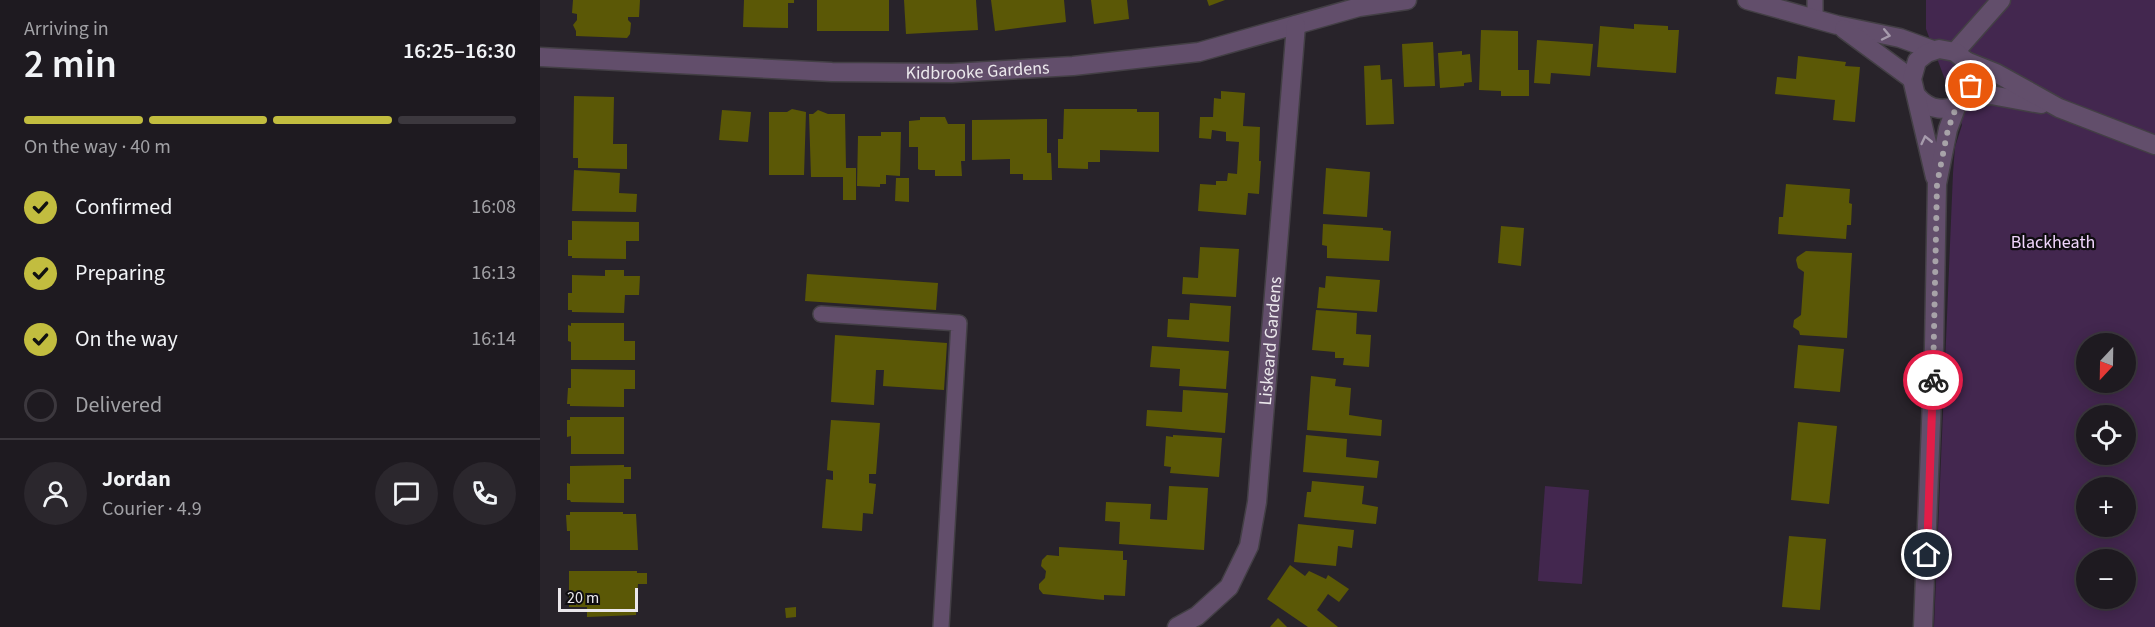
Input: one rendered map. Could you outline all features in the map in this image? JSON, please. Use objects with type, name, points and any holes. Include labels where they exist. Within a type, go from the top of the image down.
[{"type":"street","name":"Kidbrooke Gardens","points":[[540,57],[832,72],[952,73],[1073,66],[1199,52],[1359,7],[1407,0]]},
{"type":"street","points":[[1747,0],[1815,9],[1914,87],[1926,105],[1938,109],[1961,101],[1991,95],[2059,108]]},
{"type":"street","points":[[1960,57],[2001,0]]},
{"type":"street","name":"Liskeard Gardens","points":[[1177,627],[1197,616],[1229,587],[1250,546],[1257,502],[1296,25]]},
{"type":"street","points":[[1837,25],[1900,38],[1933,50],[1945,49],[1996,73],[2059,108],[2155,145]]},
{"type":"street","points":[[1933,50],[1917,61],[1914,87],[1937,184]]},
{"type":"street","points":[[1923,627],[1934,347],[1937,184],[1948,129],[1972,79],[1960,57]]},
{"type":"lane","points":[[821,314],[959,323],[940,627]]},
{"type":"green space","name":"Blackheath","points":[[1926,0],[2155,0],[2155,627],[1934,627],[1953,173],[1955,147],[1962,125],[1926,29]]},
{"type":"green space","points":[[1545,486],[1589,490],[1582,584],[1538,581]]},
{"type":"building","points":[[573,0],[640,0],[639,17],[628,17],[631,23],[630,34],[627,38],[576,36],[573,25],[577,20],[577,14],[572,13]]},
{"type":"building","points":[[744,0],[794,0],[794,3],[788,3],[788,28],[743,27]]},
{"type":"building","points":[[817,0],[889,0],[889,31],[817,31]]},
{"type":"building","points":[[904,0],[976,0],[978,30],[906,34]]},
{"type":"building","points":[[991,0],[1064,0],[1066,22],[995,31]]},
{"type":"building","points":[[1091,0],[1127,0],[1129,19],[1094,24]]},
{"type":"building","points":[[1207,0],[1225,0],[1209,6]]},
{"type":"building","points":[[1634,24],[1668,26],[1668,30],[1679,30],[1676,73],[1597,67],[1600,26],[1634,29]]},
{"type":"building","points":[[1481,30],[1518,31],[1518,70],[1529,70],[1529,96],[1501,96],[1501,91],[1479,90]]},
{"type":"building","points":[[1537,40],[1593,44],[1590,76],[1551,73],[1550,84],[1534,83]]},
{"type":"building","points":[[1433,42],[1435,86],[1404,87],[1402,44]]},
{"type":"building","points":[[1462,51],[1462,55],[1470,54],[1472,82],[1464,83],[1464,86],[1440,88],[1438,53]]},
{"type":"building","points":[[1798,56],[1846,62],[1845,66],[1860,67],[1855,122],[1833,120],[1835,100],[1775,94],[1777,77],[1796,79]]},
{"type":"building","points":[[1380,65],[1381,80],[1392,79],[1394,124],[1366,125],[1364,66]]},
{"type":"building","points":[[1221,91],[1245,93],[1243,126],[1260,127],[1259,194],[1248,193],[1246,215],[1198,211],[1200,184],[1216,185],[1216,181],[1227,181],[1228,173],[1237,174],[1239,142],[1226,141],[1226,132],[1212,130],[1211,139],[1199,138],[1200,117],[1213,117],[1214,98],[1221,99]]},
{"type":"building","points":[[574,96],[614,97],[613,144],[627,144],[627,169],[578,168],[578,158],[573,158]]},
{"type":"building","points":[[792,109],[806,112],[804,175],[769,175],[769,112],[787,112]]},
{"type":"building","points":[[1064,109],[1137,109],[1137,112],[1159,112],[1159,152],[1100,150],[1100,162],[1088,162],[1088,169],[1058,168],[1058,139],[1063,139]]},
{"type":"building","points":[[722,110],[751,112],[748,142],[719,140]]},
{"type":"building","points":[[818,110],[828,114],[845,114],[846,168],[856,168],[856,200],[843,200],[843,177],[811,177],[809,114]]},
{"type":"building","points":[[920,117],[945,117],[948,124],[965,124],[965,161],[961,161],[962,176],[935,176],[935,170],[918,169],[918,147],[909,147],[909,121],[920,120]]},
{"type":"building","points":[[1047,119],[1047,153],[1051,153],[1052,180],[1023,180],[1023,174],[1010,174],[1010,159],[972,160],[972,120]]},
{"type":"building","points":[[881,132],[901,132],[900,176],[886,175],[886,184],[880,184],[880,187],[857,186],[858,136],[881,136]]},
{"type":"building","points":[[1326,168],[1370,172],[1367,217],[1323,214]]},
{"type":"building","points":[[574,170],[620,173],[619,193],[637,194],[636,212],[572,211]]},
{"type":"building","points":[[896,178],[909,178],[909,202],[895,201]]},
{"type":"building","points":[[1786,184],[1850,189],[1851,225],[1847,225],[1846,239],[1778,234],[1779,217],[1783,217]]},
{"type":"building","points":[[572,221],[639,222],[639,241],[626,241],[626,259],[572,258],[568,256],[568,240],[572,240]]},
{"type":"building","points":[[1323,224],[1383,228],[1383,230],[1391,231],[1389,261],[1327,258],[1327,246],[1322,245]]},
{"type":"building","points":[[1501,226],[1524,228],[1521,266],[1498,263]]},
{"type":"building","points":[[1200,247],[1239,249],[1236,297],[1182,294],[1183,277],[1198,278]]},
{"type":"building","points":[[1806,251],[1852,253],[1847,338],[1800,335],[1799,331],[1793,327],[1794,320],[1801,315],[1804,272],[1798,268],[1796,260]]},
{"type":"building","points":[[605,270],[624,270],[624,276],[640,276],[639,295],[625,295],[624,313],[568,310],[568,293],[572,293],[572,275],[605,276]]},
{"type":"building","points":[[807,274],[938,283],[936,310],[805,301]]},
{"type":"building","points":[[1326,276],[1380,280],[1377,312],[1317,308],[1319,287],[1325,288]]},
{"type":"building","points":[[1190,303],[1231,306],[1229,342],[1167,337],[1168,319],[1189,320]]},
{"type":"building","points":[[1316,310],[1357,313],[1356,334],[1371,335],[1369,367],[1343,365],[1344,358],[1335,358],[1335,352],[1312,350]]},
{"type":"building","points":[[571,323],[624,323],[624,341],[635,341],[635,360],[571,360],[568,325],[571,326]]},
{"type":"building","points":[[835,335],[947,343],[944,390],[883,386],[884,370],[876,370],[874,405],[831,402]]},
{"type":"building","points":[[1798,345],[1844,349],[1840,392],[1794,388]]},
{"type":"building","points":[[1152,346],[1229,351],[1226,389],[1179,386],[1180,369],[1150,367]]},
{"type":"building","points":[[571,369],[635,370],[635,389],[624,389],[624,407],[570,406],[567,404],[568,388],[571,388]]},
{"type":"building","points":[[1311,376],[1336,379],[1335,386],[1351,388],[1349,415],[1382,420],[1381,436],[1307,430]]},
{"type":"building","points":[[1183,390],[1228,393],[1225,433],[1146,426],[1147,410],[1182,412]]},
{"type":"building","points":[[570,417],[624,417],[624,454],[571,454],[571,436],[567,437],[567,420],[570,420]]},
{"type":"building","points":[[831,420],[880,423],[876,474],[869,474],[869,483],[876,484],[873,514],[863,513],[862,531],[822,528],[826,479],[833,480],[833,471],[827,470]]},
{"type":"building","points":[[1798,422],[1837,426],[1829,504],[1791,500]]},
{"type":"building","points":[[1173,435],[1222,438],[1219,477],[1170,473],[1171,467],[1164,466],[1166,436],[1173,437]]},
{"type":"building","points":[[1306,435],[1347,439],[1346,457],[1379,461],[1377,478],[1303,472]]},
{"type":"building","points":[[624,465],[624,467],[631,467],[631,479],[624,479],[624,503],[567,500],[570,466]]},
{"type":"building","points":[[1312,481],[1364,486],[1362,504],[1378,507],[1376,524],[1304,517],[1307,492],[1311,492]]},
{"type":"building","points":[[1169,486],[1208,488],[1204,550],[1119,544],[1120,522],[1105,521],[1106,502],[1151,504],[1150,519],[1167,520]]},
{"type":"building","points":[[570,512],[636,514],[638,550],[570,550],[570,531],[567,531],[566,515],[570,515]]},
{"type":"building","points":[[1298,524],[1354,530],[1352,548],[1338,546],[1336,566],[1294,562]]},
{"type":"building","points":[[1789,536],[1826,539],[1820,610],[1782,607]]},
{"type":"building","points":[[1059,547],[1123,551],[1123,560],[1127,560],[1125,596],[1104,595],[1104,600],[1043,594],[1039,589],[1039,584],[1045,578],[1046,571],[1041,566],[1042,560],[1047,555],[1059,556]]},
{"type":"building","points":[[1290,565],[1305,576],[1309,571],[1326,579],[1328,575],[1349,589],[1339,602],[1328,594],[1317,610],[1338,627],[1308,627],[1267,599]]},
{"type":"building","points":[[569,571],[647,573],[647,584],[638,584],[636,615],[587,617],[587,607],[569,607]]},
{"type":"building","points":[[796,607],[796,617],[786,618],[785,608]]},
{"type":"building","points":[[1278,618],[1287,627],[1270,627]]},
{"type":"way so far","points":[[1933,380],[1937,184],[1948,129],[1957,105],[1966,97],[1971,86]]},
{"type":"route","points":[[1927,555],[1933,380]]}]
